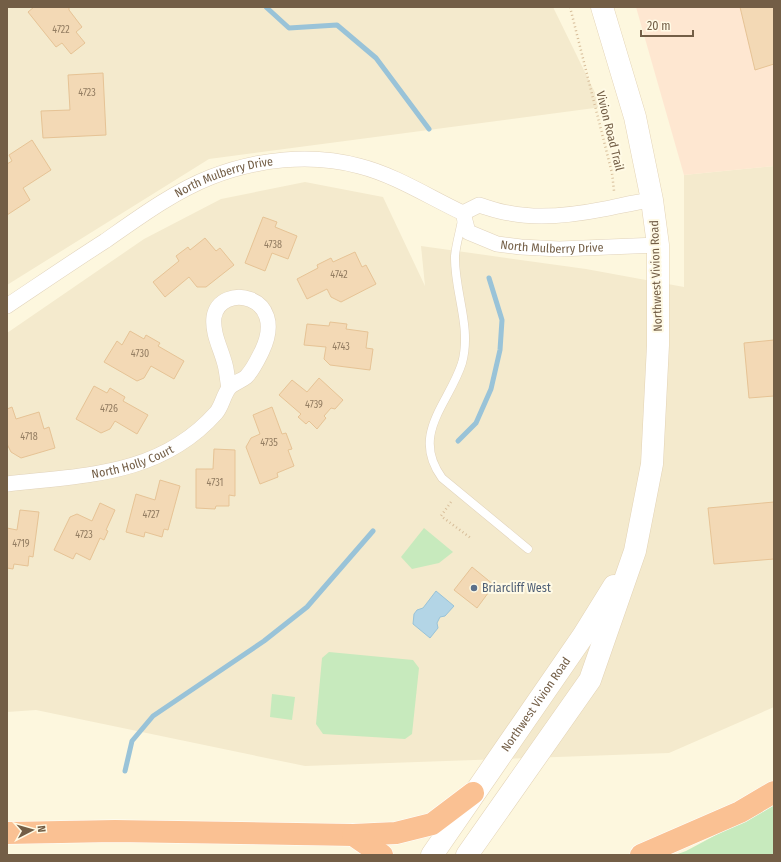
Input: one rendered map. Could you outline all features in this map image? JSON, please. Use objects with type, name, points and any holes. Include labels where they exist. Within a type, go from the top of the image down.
[{"type":"highway","points":[[642,855],[740,812],[774,792]]},
{"type":"highway","points":[[7,833],[115,831],[354,835],[396,833],[432,824],[474,793]]},
{"type":"highway","points":[[354,835],[382,855]]},
{"type":"main road","name":"Northwest Vivion Road","points":[[467,855],[590,680],[635,551],[652,464],[658,345],[658,245],[652,200],[635,117],[602,7]]},
{"type":"main road","name":"Northwest Vivion Road","points":[[432,855],[583,636],[635,551]]},
{"type":"street","name":"North Mulberry Drive","points":[[7,306],[147,212],[211,177],[241,167],[288,159],[306,158],[342,162],[376,171],[463,214],[468,232],[497,244],[559,249],[658,245]]},
{"type":"street","points":[[463,214],[479,206],[509,213],[538,216],[574,214],[632,202],[652,200]]},
{"type":"street","points":[[245,297],[257,302],[265,311],[268,323],[268,333],[256,363],[246,377],[229,388],[224,362],[214,327],[214,315],[221,304],[231,298],[245,297]]},
{"type":"street","name":"North Holly Court","points":[[7,484],[103,473],[124,469],[150,459],[187,440],[203,426],[218,411],[229,388]]},
{"type":"lane","points":[[463,214],[455,257],[464,321],[465,343],[462,363],[429,435],[434,467],[442,478],[528,549]]},
{"type":"path","name":"Vivion Road Trail","points":[[570,7],[612,174],[616,206]]},
{"type":"path","points":[[459,492],[441,516],[472,539]]},
{"type":"shaded area","points":[[7,7],[553,7],[602,107],[209,159],[7,285]]},
{"type":"shaded area","points":[[636,7],[774,7],[774,166],[684,175]]},
{"type":"shaded area","name":"Briarcliff West","points":[[774,166],[774,707],[669,753],[305,766],[36,710],[7,712],[7,333],[144,239],[221,199],[305,182],[383,197],[425,286],[421,246],[586,269],[684,287],[684,175]]},
{"type":"green space","points":[[424,528],[453,552],[439,563],[412,569],[401,557]]},
{"type":"green space","points":[[329,652],[413,660],[419,668],[412,734],[405,739],[323,734],[316,724],[322,658]]},
{"type":"green space","points":[[272,694],[295,697],[292,720],[270,717]]},
{"type":"green space","points":[[774,804],[774,855],[675,855],[686,851]]},
{"type":"water","points":[[436,591],[454,606],[445,616],[440,617],[437,623],[438,628],[430,638],[413,624],[414,614],[417,610],[423,608]]},
{"type":"building","points":[[34,7],[69,7],[69,10],[82,27],[76,32],[85,43],[71,54],[62,43],[56,47],[28,12]]},
{"type":"building","points":[[740,7],[774,7],[774,64],[755,70]]},
{"type":"building","points":[[103,73],[106,135],[43,138],[41,111],[70,110],[68,75]]},
{"type":"building","points":[[32,140],[51,170],[23,188],[30,200],[7,215],[7,164],[12,161],[9,155]]},
{"type":"building","points":[[263,217],[277,222],[275,227],[297,236],[288,259],[272,253],[265,271],[245,263]]},
{"type":"building","points":[[205,238],[216,251],[220,248],[234,265],[206,287],[197,287],[189,277],[165,297],[153,282],[179,261],[176,256],[188,247],[190,250]]},
{"type":"building","points":[[355,252],[362,267],[366,265],[376,284],[341,302],[331,297],[327,289],[307,299],[297,279],[318,268],[317,265],[331,258],[333,262]]},
{"type":"building","points":[[330,322],[347,324],[346,329],[368,332],[366,348],[373,349],[370,370],[330,365],[324,359],[326,347],[304,345],[307,324],[329,326]]},
{"type":"building","points":[[130,331],[144,339],[146,335],[160,343],[158,346],[184,361],[174,379],[151,366],[144,378],[137,381],[104,362],[117,341],[122,345]]},
{"type":"building","points":[[774,340],[774,396],[749,398],[744,343]]},
{"type":"building","points":[[319,378],[343,400],[335,409],[331,408],[324,416],[326,418],[317,429],[309,421],[306,424],[298,417],[301,414],[279,395],[292,380],[307,392]]},
{"type":"building","points":[[94,386],[107,393],[110,388],[125,397],[123,401],[148,415],[137,434],[115,421],[110,429],[101,433],[76,419]]},
{"type":"building","points":[[12,407],[16,419],[39,412],[44,429],[49,427],[55,448],[21,458],[11,452],[7,444],[7,409]]},
{"type":"building","points":[[272,407],[282,434],[286,433],[292,449],[288,450],[294,466],[277,473],[278,477],[260,484],[246,447],[251,438],[260,434],[253,415]]},
{"type":"building","points":[[214,449],[235,450],[235,496],[229,495],[229,506],[216,506],[215,509],[196,508],[196,469],[213,469]]},
{"type":"building","points":[[160,480],[180,486],[168,530],[164,529],[162,537],[145,532],[144,537],[126,532],[136,494],[155,500]]},
{"type":"building","points":[[774,502],[774,559],[714,564],[708,508]]},
{"type":"building","points":[[100,503],[115,510],[106,530],[108,531],[104,540],[100,538],[90,560],[76,553],[73,559],[54,550],[70,517],[77,514],[92,521]]},
{"type":"building","points":[[20,510],[39,512],[33,557],[29,556],[28,566],[14,564],[13,569],[7,568],[7,528],[17,530]]},
{"type":"building","name":"Briarcliff West","points":[[472,567],[494,585],[477,608],[454,590]]},
{"type":"waterway","points":[[266,7],[289,28],[337,25],[376,58],[429,129]]},
{"type":"waterway","points":[[458,441],[476,423],[491,389],[500,350],[502,320],[489,278]]},
{"type":"waterway","points":[[125,771],[132,741],[153,716],[264,641],[307,607],[373,531]]},
{"type":"place","name":"Briarcliff West","points":[[474,588]]}]
